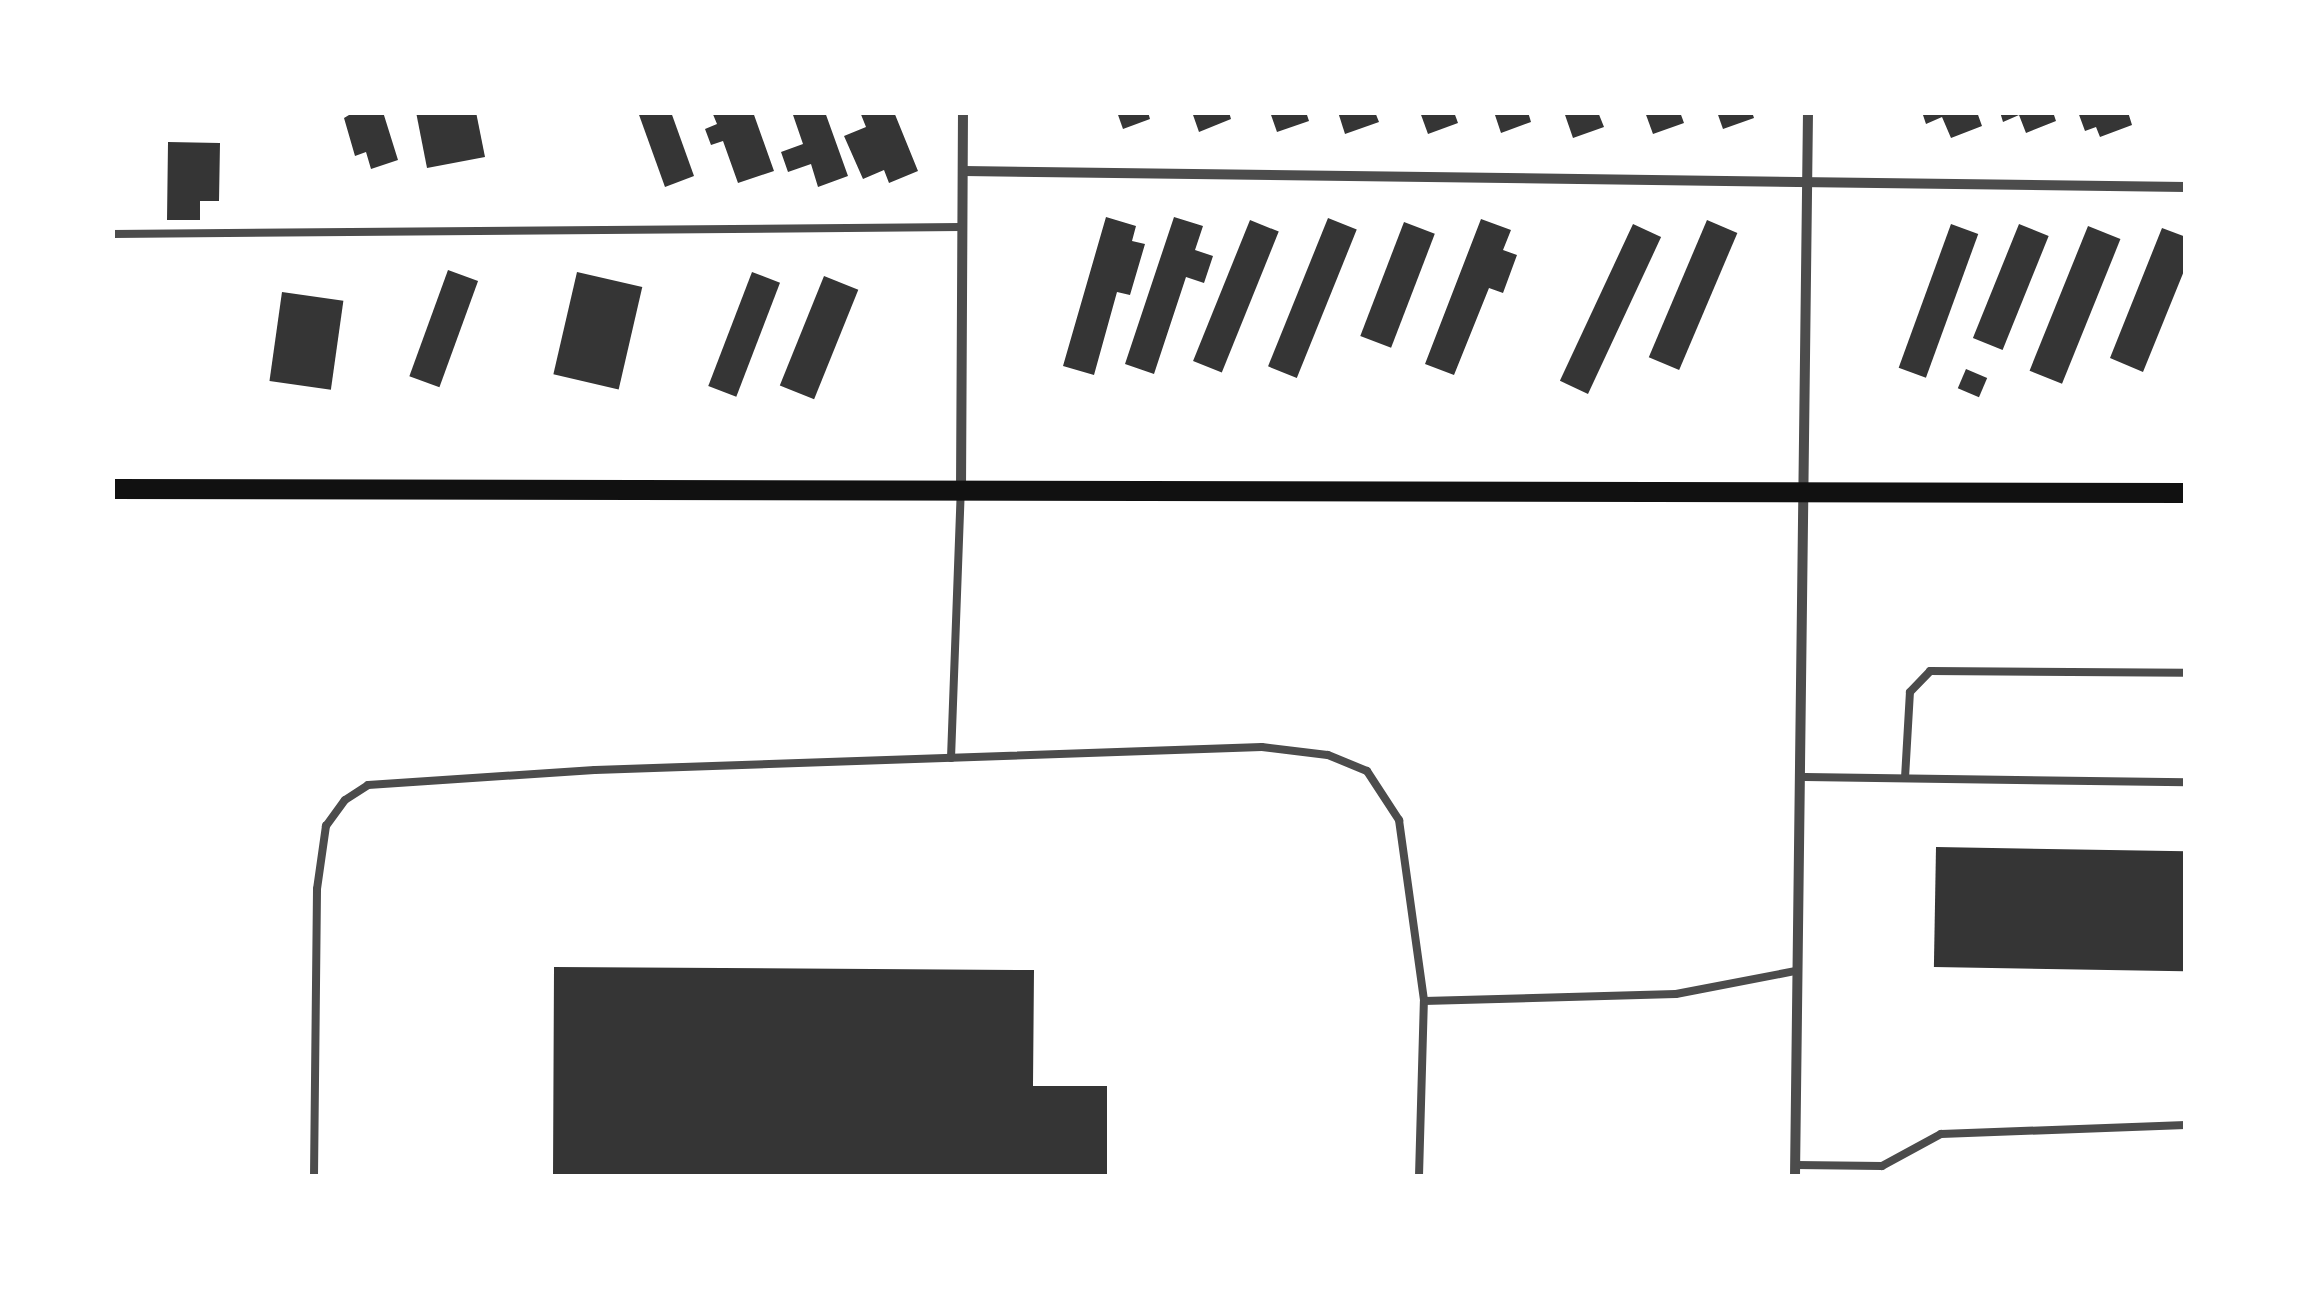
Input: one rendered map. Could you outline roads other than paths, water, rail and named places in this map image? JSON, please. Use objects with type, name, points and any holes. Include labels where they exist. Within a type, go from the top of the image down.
[{"type":"main road","points":[[112,488],[2186,493]]},
{"type":"street","points":[[961,491],[963,112]]},
{"type":"street","points":[[1796,1171],[1796,972],[1805,777],[1808,112]]},
{"type":"street","points":[[964,171],[2186,187]]},
{"type":"lane","points":[[112,234],[961,227]]},
{"type":"lane","points":[[950,758],[961,491]]},
{"type":"lane","points":[[1905,778],[1910,692],[1930,671],[2186,674]]},
{"type":"lane","points":[[314,1176],[317,889],[326,826],[344,800],[368,785],[408,780],[1262,747],[1328,755],[1367,771],[1399,820],[1424,1001],[1420,1176]]},
{"type":"lane","points":[[1805,777],[2186,782]]},
{"type":"lane","points":[[1424,1001],[1676,994],[1796,972]]},
{"type":"lane","points":[[1796,1171],[1882,1166],[1941,1134],[2186,1125]]}]
